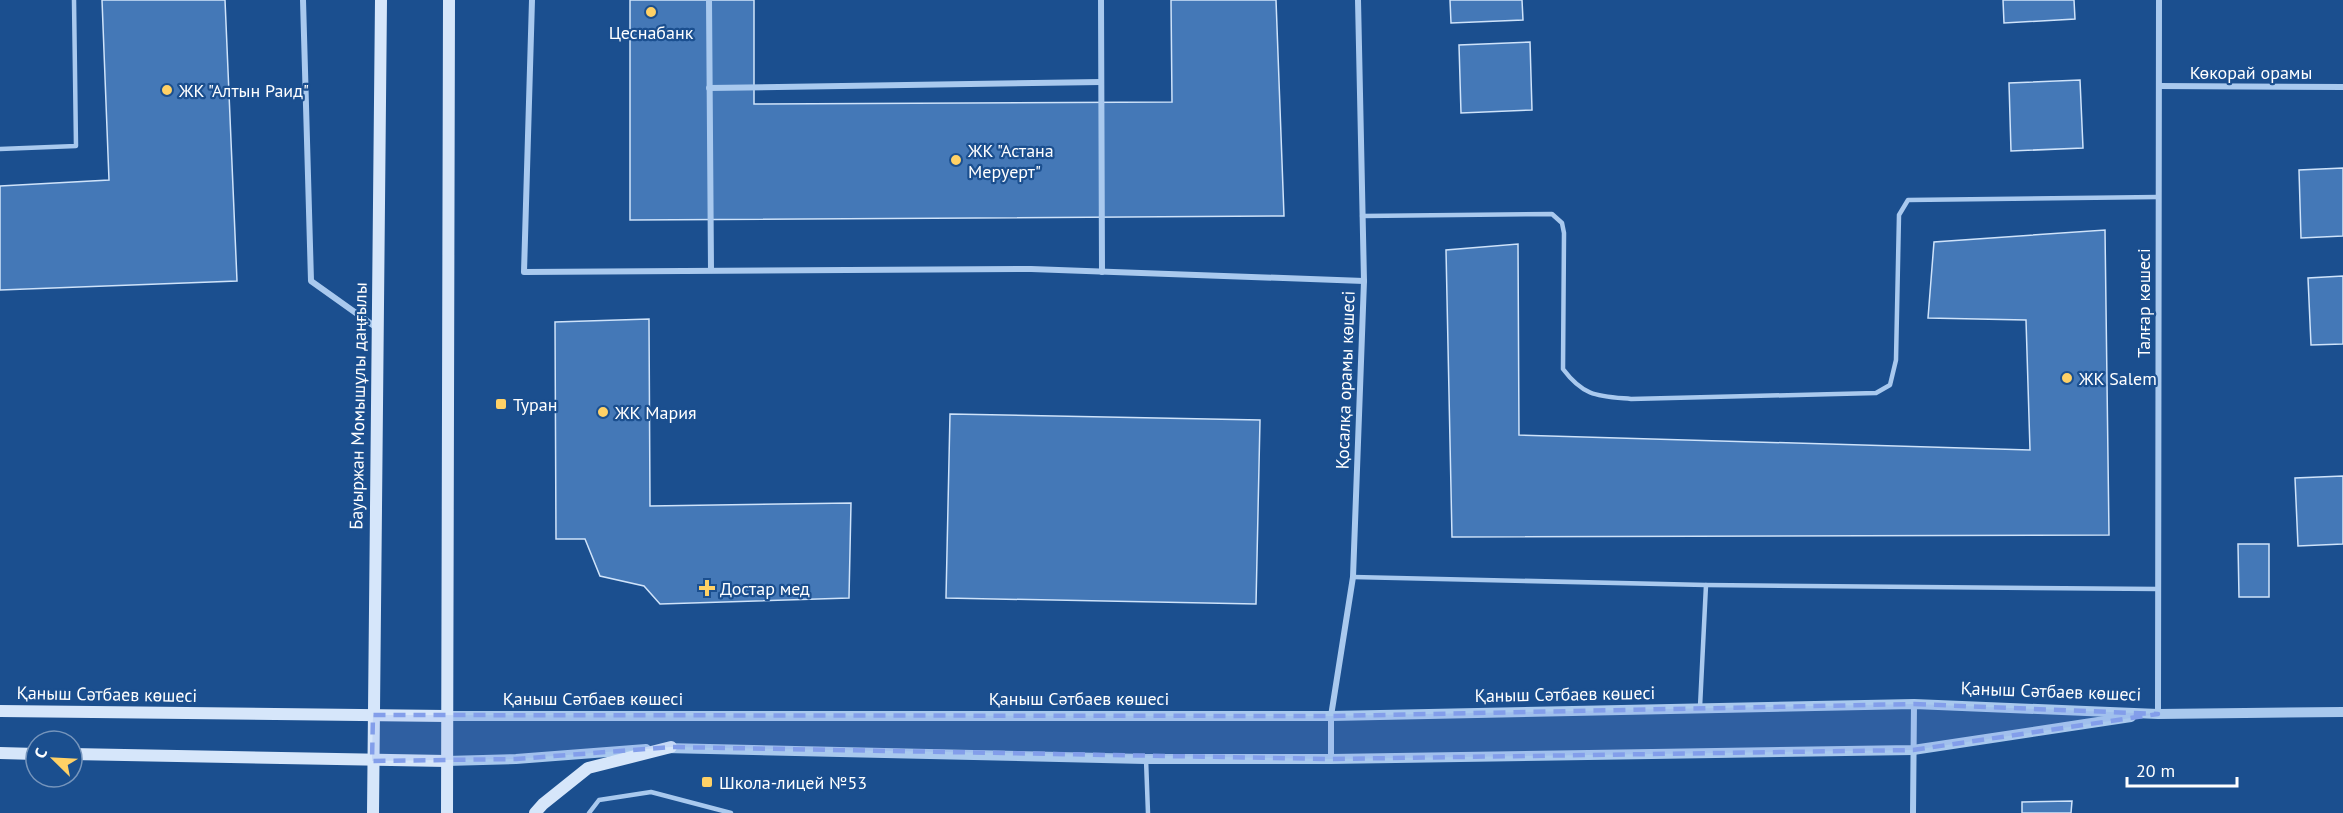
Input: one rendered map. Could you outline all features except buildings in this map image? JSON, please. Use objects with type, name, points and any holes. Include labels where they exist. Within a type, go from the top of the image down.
[{"type":"main road","name":"Бауыржан Момышұлы даңғылы","points":[[373,813],[381,0]]},
{"type":"main road","points":[[447,813],[449,0]]},
{"type":"main road","name":"Қаныш Сәтбаев көшесі","points":[[0,711],[447,716]]},
{"type":"main road","points":[[535,813],[588,768],[671,747]]},
{"type":"main road","points":[[0,753],[24,754]]},
{"type":"main road","name":"Қаныш Сәтбаев көшесі","points":[[84,754],[446,761]]},
{"type":"street","points":[[303,0],[310,281],[377,328]]},
{"type":"street","points":[[532,0],[525,272],[1031,269],[1364,281]]},
{"type":"street","points":[[709,0],[711,270]]},
{"type":"street","points":[[1101,0],[1102,272]]},
{"type":"street","name":"Қосалқа орамы көшесі","points":[[1331,759],[1331,716],[1353,578],[1364,281],[1358,0]]},
{"type":"street","name":"Талғар көшесі","points":[[2158,714],[2159,0]]},
{"type":"street","points":[[709,88],[1101,82]]},
{"type":"street","name":"Көкорай орамы","points":[[2159,86],[2343,87]]},
{"type":"street","points":[[1913,813],[1914,704]]},
{"type":"street","name":"Қаныш Сәтбаев көшесі","points":[[447,716],[1331,716],[1914,704],[2158,714],[2343,712]]},
{"type":"street","name":"Қаныш Сәтбаев көшесі","points":[[446,761],[516,759],[671,747],[1146,759],[1331,759],[1913,750],[2158,714]]},
{"type":"lane","points":[[0,149],[76,146],[74,0]]},
{"type":"lane","points":[[1362,216],[1552,214],[1562,223],[1564,233],[1563,369],[1576,386],[1596,396],[1631,399],[1876,393],[1890,385],[1896,360],[1899,215],[1908,200],[2158,197]]},
{"type":"lane","points":[[1353,578],[1706,585],[2158,589]]},
{"type":"lane","points":[[1700,709],[1706,585]]},
{"type":"lane","points":[[1146,759],[1148,813]]},
{"type":"lane","points":[[589,813],[598,800],[651,792],[731,813]]},
{"type":"highlighted area","points":[[1914,704],[2158,714],[1913,750],[1331,759],[671,747],[516,759],[372,761],[373,715],[1331,716]]},
{"type":"place","name":"Цеснабанк","points":[[651,12]]},
{"type":"place","name":"ЖК \"Алтын Раид\"","points":[[167,90]]},
{"type":"place","name":"ЖК \"Астана Меруерт\"","points":[[956,160]]},
{"type":"place","name":"ЖК Salem","points":[[2067,378]]},
{"type":"place","name":"Туран","points":[[501,404]]},
{"type":"place","name":"ЖК Мария","points":[[603,412]]},
{"type":"place","name":"Достар мед","points":[[707,588]]},
{"type":"place","name":"Школа-лицей №53","points":[[707,782]]}]
